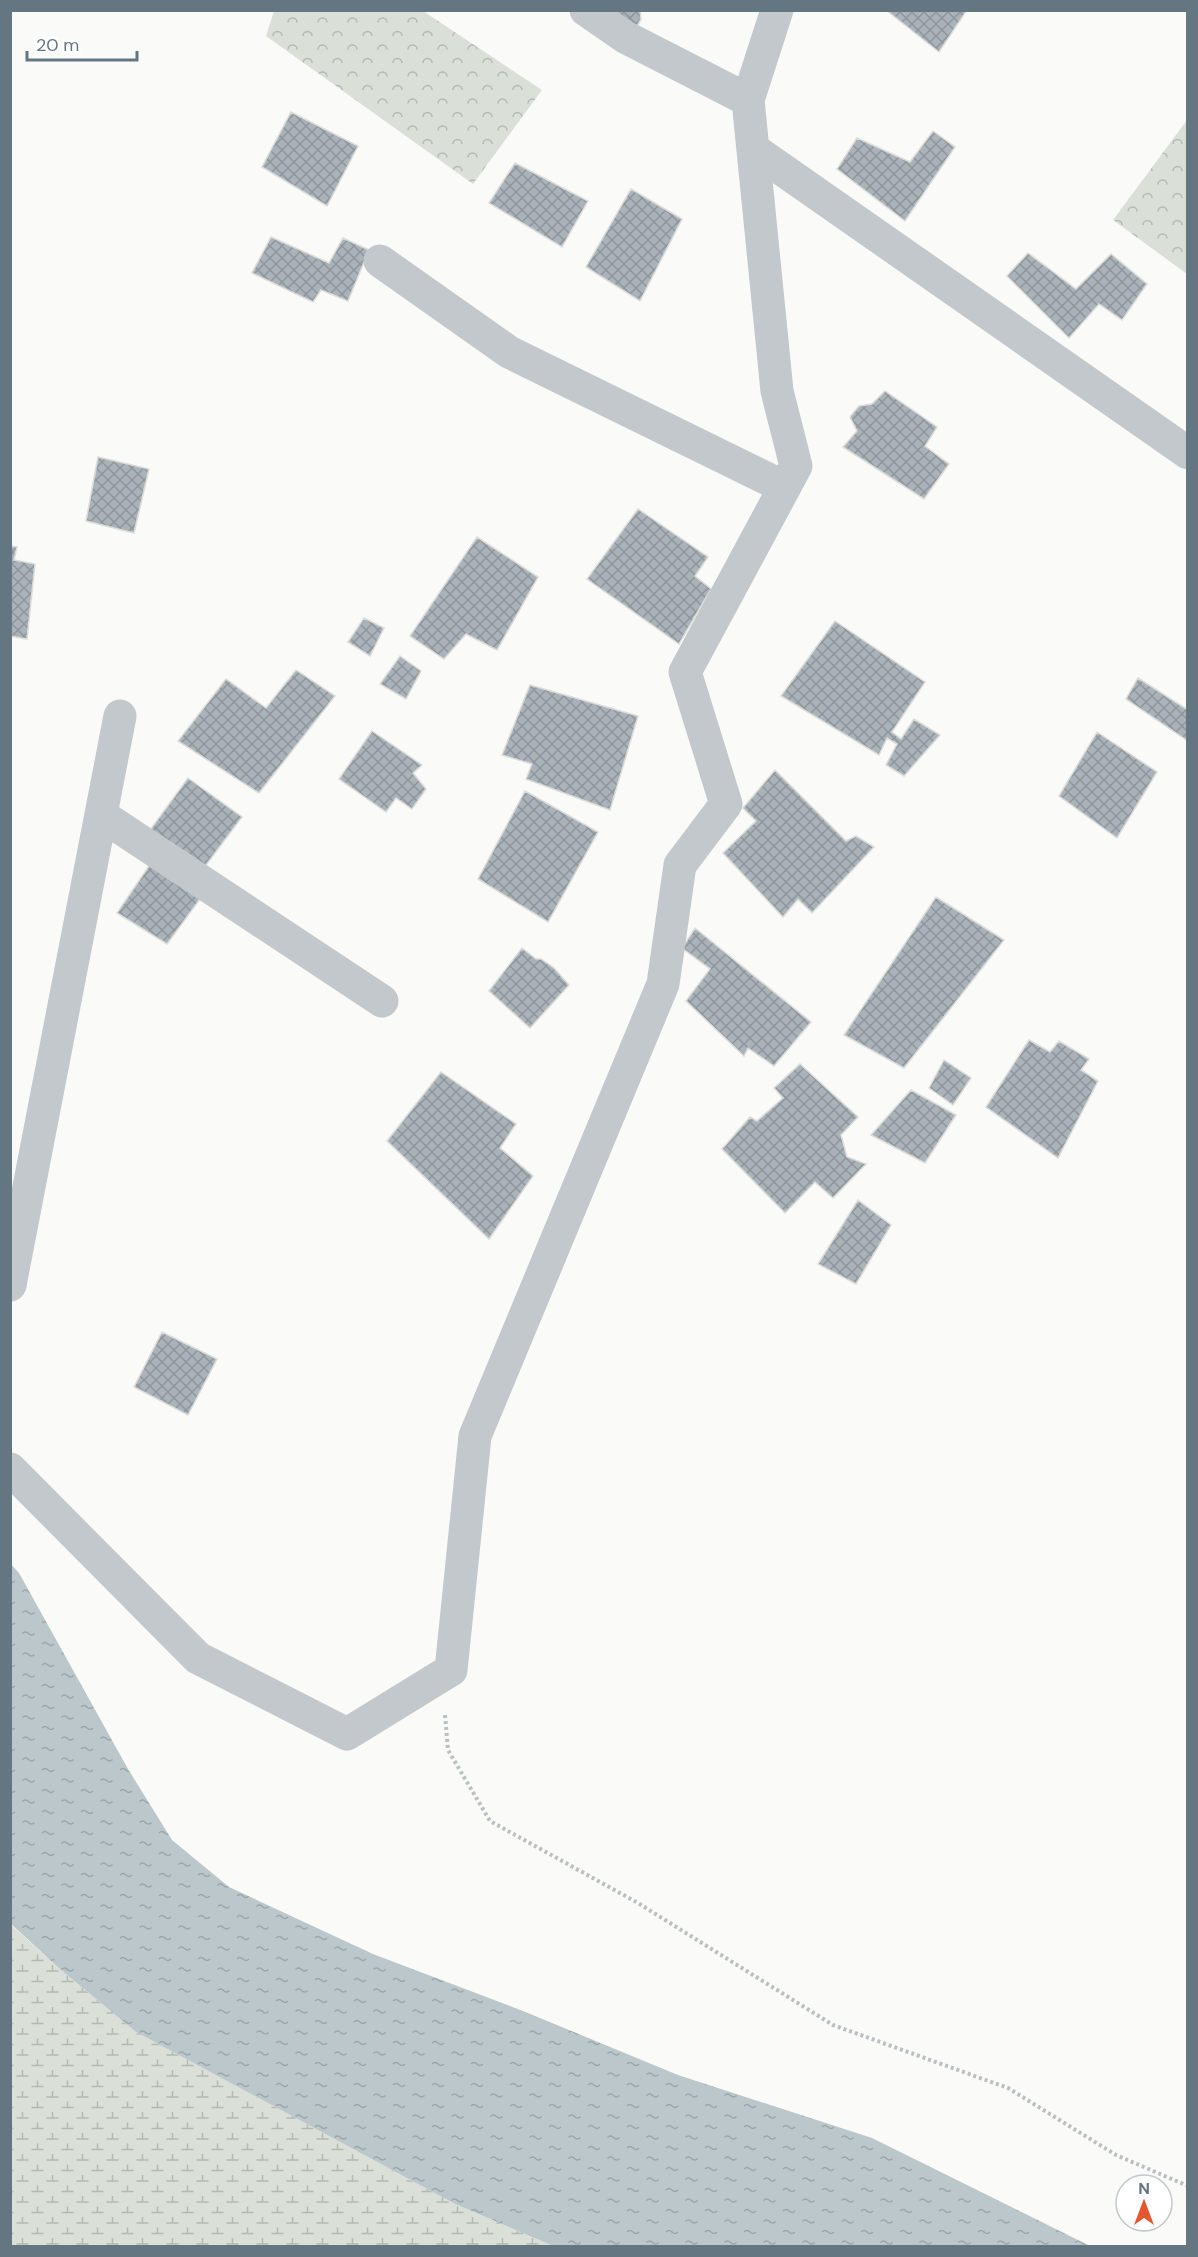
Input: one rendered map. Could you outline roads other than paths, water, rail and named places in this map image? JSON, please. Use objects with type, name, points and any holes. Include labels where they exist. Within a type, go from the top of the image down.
[{"type":"street","points":[[586,10],[625,37],[748,100]]},
{"type":"street","points":[[10,1468],[198,1658],[347,1734],[451,1670],[475,1436],[663,984],[680,866],[726,804],[685,672],[795,466],[777,391],[748,100],[777,10]]},
{"type":"street","points":[[753,149],[1188,453]]},
{"type":"street","points":[[380,261],[509,352],[784,487]]},
{"type":"street","points":[[10,1286],[120,716]]},
{"type":"street","points":[[101,815],[382,1001]]},
{"type":"water","points":[[11,1564],[19,1573],[128,1769],[172,1840],[229,1887],[373,1954],[523,2011],[678,2075],[872,2138],[1090,2246],[553,2246],[455,2204],[136,2032],[61,1970],[11,1924]]}]
